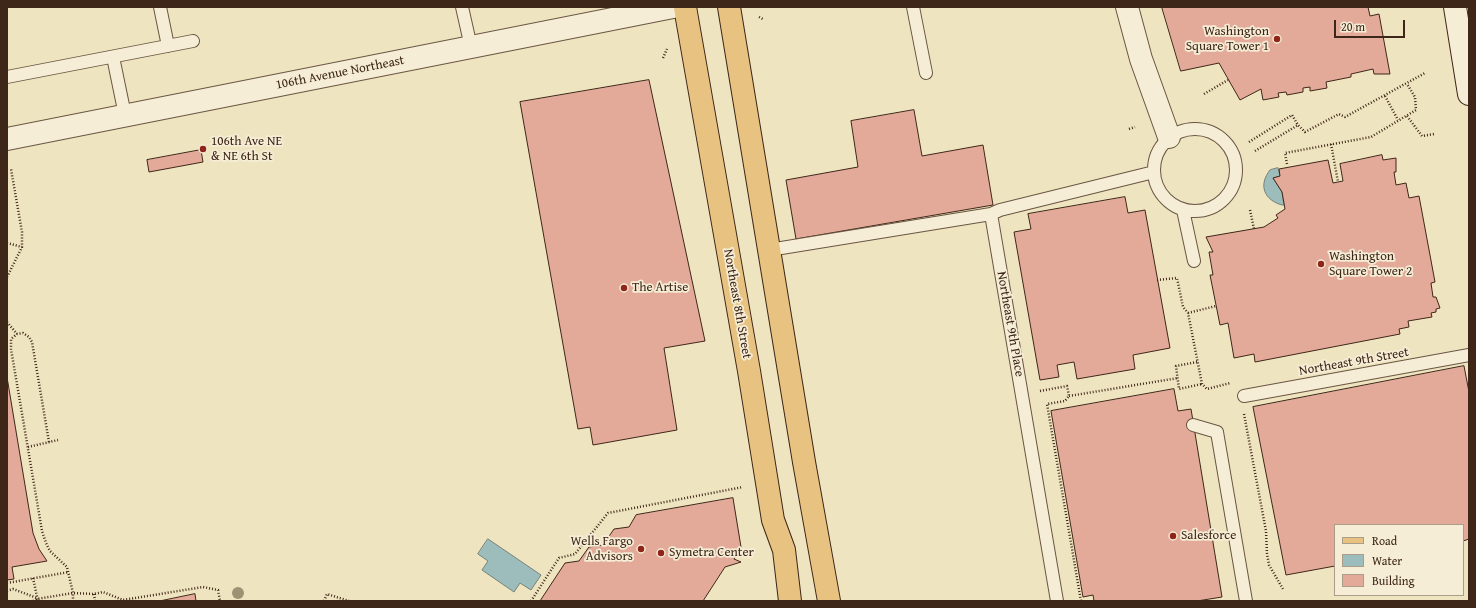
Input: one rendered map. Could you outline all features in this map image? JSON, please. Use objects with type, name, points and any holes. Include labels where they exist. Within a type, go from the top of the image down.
[{"type":"main road","name":"Northeast 8th Street","points":[[685,7],[773,520],[784,550],[790,601]]},
{"type":"main road","points":[[729,7],[804,462],[829,601]]},
{"type":"street","name":"106th Avenue Northeast","points":[[7,139],[673,7]]},
{"type":"street","points":[[1127,7],[1141,59],[1169,137]]},
{"type":"street","points":[[1455,7],[1469,94]]},
{"type":"lane","points":[[160,7],[168,46]]},
{"type":"lane","points":[[462,7],[471,47]]},
{"type":"lane","points":[[913,7],[926,73]]},
{"type":"lane","points":[[7,77],[193,42]]},
{"type":"lane","points":[[113,57],[125,115]]},
{"type":"lane","points":[[1198,128],[1213,132],[1225,141],[1233,154],[1236,169],[1234,184],[1226,198],[1213,207],[1199,211],[1183,210],[1172,204],[1162,195],[1156,184],[1154,172],[1155,158],[1161,146],[1169,137],[1183,130],[1198,128]]},
{"type":"lane","points":[[769,250],[991,214],[1000,210],[1154,172]]},
{"type":"lane","points":[[1183,210],[1194,261]]},
{"type":"lane","name":"Northeast 9th Place","points":[[991,214],[1057,601]]},
{"type":"lane","name":"Northeast 9th Street","points":[[1244,396],[1469,355]]},
{"type":"lane","points":[[1193,425],[1216,432],[1246,601]]},
{"type":"path","points":[[759,17],[763,19]]},
{"type":"path","points":[[663,58],[667,49]]},
{"type":"path","points":[[1249,142],[1292,115],[1298,125],[1305,132],[1339,114],[1345,117],[1425,73]]},
{"type":"path","points":[[1204,94],[1228,80]]},
{"type":"path","points":[[1287,164],[1285,153],[1371,136],[1416,110],[1414,97],[1407,84]]},
{"type":"path","points":[[1385,96],[1398,120]]},
{"type":"path","points":[[1407,116],[1422,136],[1434,134]]},
{"type":"path","points":[[1255,150],[1298,125]]},
{"type":"path","points":[[1129,129],[1136,127]]},
{"type":"path","points":[[1331,144],[1338,182]]},
{"type":"path","points":[[7,277],[22,247],[22,232],[11,169]]},
{"type":"path","points":[[1250,210],[1254,229]]},
{"type":"path","points":[[7,243],[22,247]]},
{"type":"path","points":[[1157,280],[1177,278],[1183,307],[1188,313],[1202,384],[1207,389],[1235,382]]},
{"type":"path","points":[[1188,313],[1216,306]]},
{"type":"path","points":[[7,322],[17,334]]},
{"type":"path","points":[[49,442],[32,342],[29,337],[23,333],[17,334],[11,339],[11,349],[42,531],[50,551],[67,567],[73,593],[73,601]]},
{"type":"path","points":[[1197,362],[1176,366],[1179,389],[1202,384]]},
{"type":"path","points":[[1081,601],[1047,404],[1065,401],[1069,396],[1178,378]]},
{"type":"path","points":[[1041,390],[1067,386],[1069,396]]},
{"type":"path","points":[[1244,396],[1244,413],[1266,531],[1268,565],[1283,589]]},
{"type":"path","points":[[28,447],[58,440]]},
{"type":"path","points":[[531,601],[559,558],[575,554],[608,513],[743,487]]},
{"type":"path","points":[[7,583],[69,572]]},
{"type":"path","points":[[33,578],[38,600]]},
{"type":"path","points":[[33,601],[73,593],[94,594],[103,592],[123,601],[203,586],[218,590],[220,601]]},
{"type":"path","points":[[7,591],[13,590],[38,600]]},
{"type":"path","points":[[94,594],[95,601]]},
{"type":"path","points":[[324,601],[327,594],[349,601]]},
{"type":"water","points":[[1278,168],[1280,176],[1273,178],[1282,192],[1284,205],[1271,200],[1267,196],[1264,186],[1264,181],[1270,170]]},
{"type":"water","points":[[488,539],[541,575],[531,590],[520,583],[514,592],[482,570],[488,561],[478,554]]},
{"type":"building","name":"Washington Square Tower 1","points":[[1162,7],[1368,7],[1370,16],[1379,14],[1390,74],[1374,74],[1373,69],[1351,74],[1351,77],[1326,82],[1327,88],[1310,91],[1310,87],[1303,88],[1303,92],[1287,95],[1286,92],[1278,93],[1279,97],[1263,100],[1261,89],[1240,100],[1219,63],[1181,71]]},
{"type":"building","name":"The Artise","points":[[649,80],[705,341],[664,348],[677,430],[593,445],[590,427],[578,429],[520,102]]},
{"type":"building","points":[[914,110],[922,156],[983,145],[993,205],[796,239],[786,180],[858,167],[851,121]]},
{"type":"building","points":[[201,150],[203,162],[149,172],[147,160]]},
{"type":"building","name":"Washington Square Tower 2","points":[[1382,155],[1383,160],[1396,158],[1396,172],[1394,172],[1396,185],[1406,183],[1409,198],[1419,196],[1435,282],[1431,283],[1433,297],[1436,297],[1440,308],[1436,309],[1436,312],[1431,313],[1432,317],[1408,321],[1409,327],[1399,329],[1400,334],[1255,362],[1254,354],[1234,358],[1228,323],[1220,325],[1210,275],[1213,275],[1209,252],[1213,252],[1206,237],[1264,227],[1278,218],[1276,215],[1285,209],[1282,192],[1273,178],[1280,176],[1279,169],[1328,160],[1333,183],[1343,181],[1340,164]]},
{"type":"building","points":[[1125,197],[1128,213],[1145,210],[1170,348],[1133,355],[1135,369],[1077,379],[1074,362],[1057,365],[1059,377],[1040,380],[1014,232],[1031,229],[1028,214]]},
{"type":"building","points":[[1464,366],[1469,392],[1469,539],[1464,541],[1464,524],[1334,524],[1334,566],[1286,575],[1253,407]]},
{"type":"building","points":[[7,377],[33,533],[39,549],[47,561],[12,567],[14,579],[7,580]]},
{"type":"building","points":[[1174,389],[1178,411],[1191,409],[1222,597],[1197,601],[1094,601],[1093,595],[1083,597],[1051,411]]},
{"type":"building","name":"Symetra Center","points":[[733,498],[741,547],[734,559],[741,562],[725,567],[703,601],[540,601],[565,563],[579,561],[589,547],[603,545],[614,529],[629,527],[636,515]]},
{"type":"building","points":[[195,594],[196,601],[160,601]]},
{"type":"place","name":"Washington Square Tower 1","points":[[1277,39]]},
{"type":"place","name":"106th Ave NE & NE 6th St","points":[[203,149]]},
{"type":"place","name":"Washington Square Tower 2","points":[[1321,264]]},
{"type":"place","name":"The Artise","points":[[624,288]]},
{"type":"place","name":"Salesforce","points":[[1173,536]]},
{"type":"place","name":"Wells Fargo Advisors","points":[[641,549]]},
{"type":"place","name":"Symetra Center","points":[[661,553]]}]
